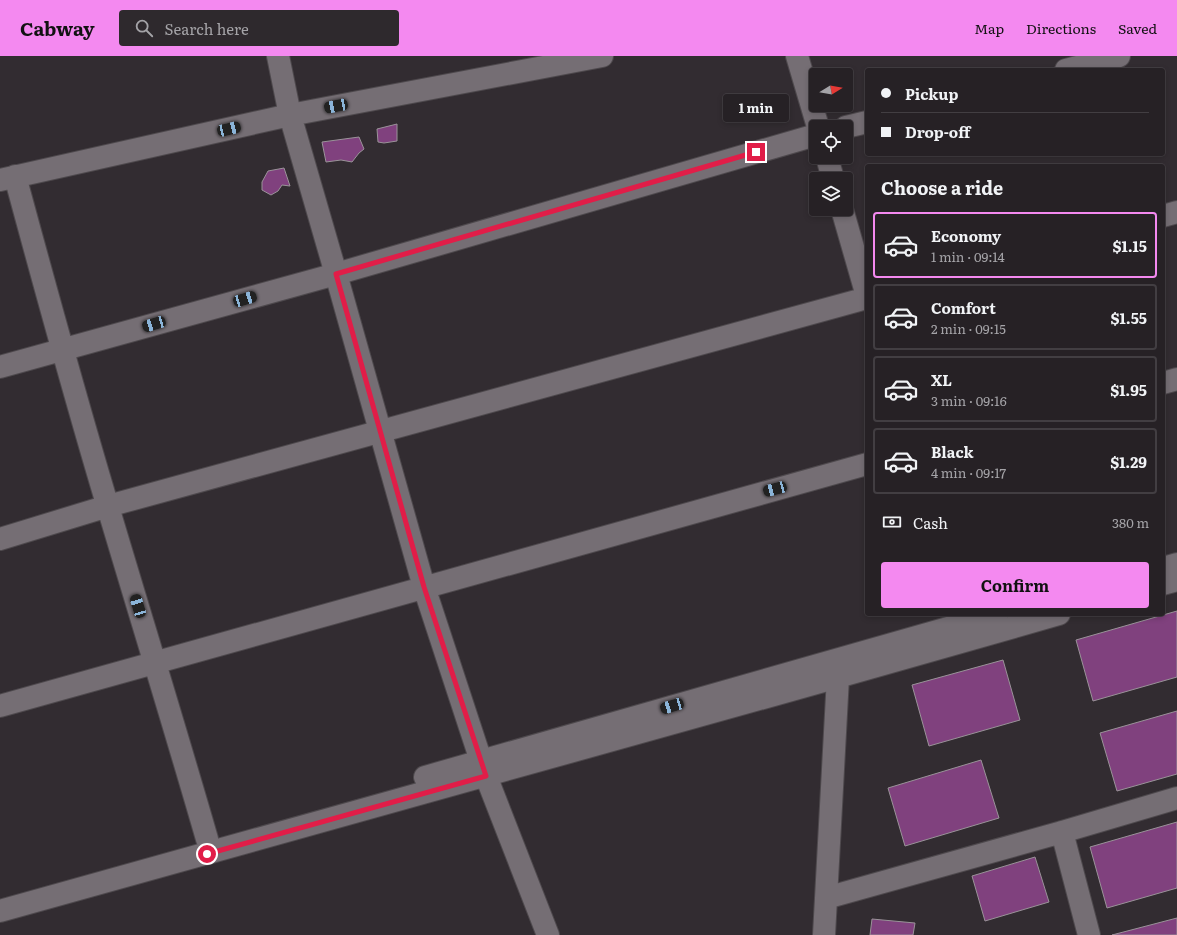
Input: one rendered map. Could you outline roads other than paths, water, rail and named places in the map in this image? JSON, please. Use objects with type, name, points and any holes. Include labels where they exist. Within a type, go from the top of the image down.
[{"type":"street","points":[[278,56],[290,115],[381,431],[424,587],[483,769],[548,935]]},
{"type":"street","points":[[207,839],[63,350],[8,178],[290,115],[602,56]]},
{"type":"street","points":[[797,56],[816,120]]},
{"type":"street","points":[[1074,68],[1119,56]]},
{"type":"street","points":[[853,125],[865,122]]},
{"type":"street","points":[[0,367],[336,274],[809,137]]},
{"type":"street","points":[[1165,215],[1177,212]]},
{"type":"street","points":[[844,216],[865,290]]},
{"type":"street","points":[[0,539],[108,506],[865,298]]},
{"type":"street","points":[[1165,382],[1177,379]]},
{"type":"street","points":[[0,706],[865,465]]},
{"type":"street","points":[[1165,567],[1177,564]]},
{"type":"street","points":[[1165,583],[1177,580]]},
{"type":"street","points":[[837,668],[960,619],[982,616]]},
{"type":"street","points":[[0,911],[483,769],[837,668],[1051,616]]},
{"type":"street","points":[[824,935],[837,668]]},
{"type":"street","points":[[0,896],[207,839],[483,769]]},
{"type":"street","points":[[826,898],[1177,798]]},
{"type":"street","points":[[1062,832],[1089,935]]}]
